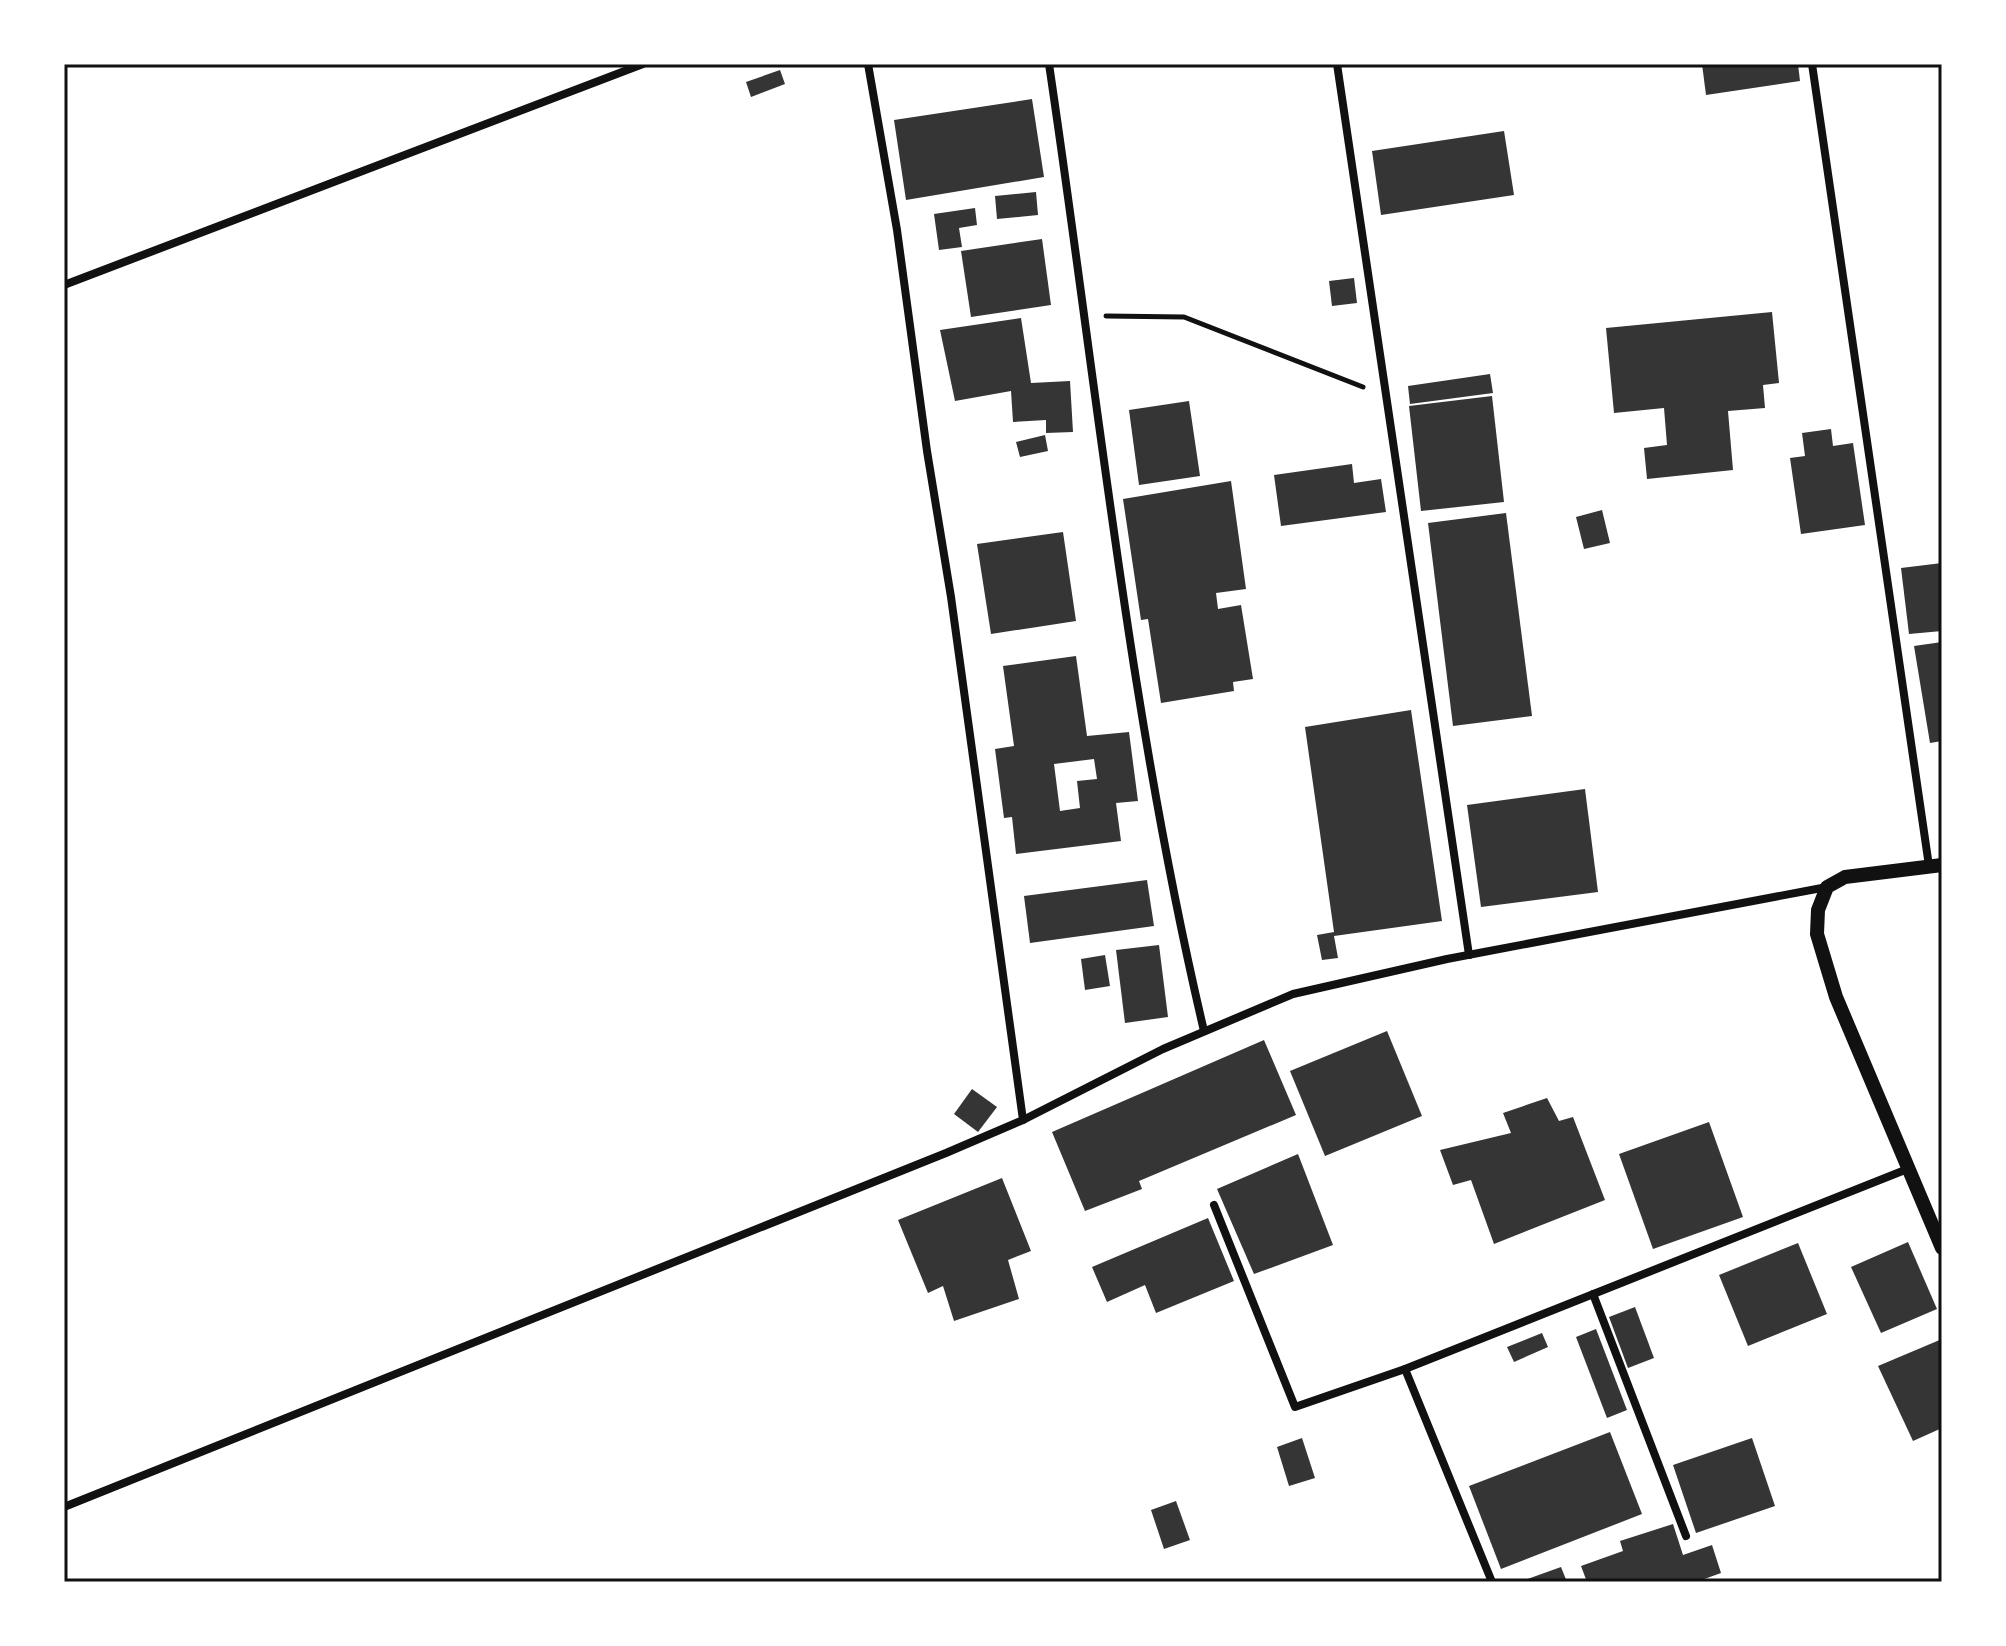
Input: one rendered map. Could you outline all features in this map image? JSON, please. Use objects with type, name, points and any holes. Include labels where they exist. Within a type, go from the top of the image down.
[{"type":"street","points":[[64,285],[643,64]]},
{"type":"street","points":[[868,64],[897,230],[927,451],[951,597],[1023,1120]]},
{"type":"street","points":[[1049,64],[1087,316],[1112,527],[1158,819],[1204,1031]]},
{"type":"street","points":[[1337,64],[1469,955]]},
{"type":"street","points":[[64,1507],[1023,1120],[1204,1031],[1293,994],[1469,955],[1827,887],[1845,877],[1871,871],[1935,865],[1812,64]]},
{"type":"street","points":[[1827,887],[1818,910],[1817,934],[1836,997],[1942,1248]]},
{"type":"street","points":[[1214,1205],[1295,1407],[1405,1369],[1910,1168]]},
{"type":"street","points":[[1593,1294],[1686,1536]]},
{"type":"street","points":[[1405,1369],[1492,1582]]},
{"type":"path","points":[[1087,316],[1184,317],[1386,396]]},
{"type":"building","points":[[1702,64],[1798,64],[1800,81],[1706,95]]},
{"type":"building","points":[[780,70],[785,84],[751,97],[746,82]]},
{"type":"building","points":[[1032,99],[1044,177],[906,200],[894,120]]},
{"type":"building","points":[[1504,131],[1514,195],[1381,215],[1372,151]]},
{"type":"building","points":[[1036,192],[1038,215],[997,219],[995,196]]},
{"type":"building","points":[[975,208],[977,225],[959,228],[962,247],[939,250],[934,214]]},
{"type":"building","points":[[1042,239],[1051,305],[971,317],[961,251]]},
{"type":"building","points":[[1354,278],[1357,303],[1332,306],[1329,281]]},
{"type":"building","points":[[1772,312],[1779,383],[1763,385],[1765,408],[1728,411],[1733,470],[1647,479],[1644,448],[1667,445],[1664,408],[1614,413],[1606,328]]},
{"type":"building","points":[[1021,318],[1031,383],[1070,381],[1073,432],[1046,433],[1046,420],[1013,422],[1011,391],[955,401],[940,330]]},
{"type":"building","points":[[1490,374],[1493,393],[1410,404],[1408,386]]},
{"type":"building","points":[[1492,396],[1504,502],[1421,511],[1409,406]]},
{"type":"building","points":[[1189,401],[1200,476],[1139,485],[1129,410]]},
{"type":"building","points":[[1831,429],[1833,446],[1853,443],[1865,525],[1801,534],[1790,458],[1805,456],[1802,433]]},
{"type":"building","points":[[1045,435],[1048,451],[1020,457],[1016,442]]},
{"type":"building","points":[[1352,464],[1354,483],[1381,479],[1386,512],[1281,526],[1274,475]]},
{"type":"building","points":[[1231,481],[1246,589],[1216,593],[1218,609],[1241,605],[1253,679],[1233,682],[1234,691],[1161,703],[1148,619],[1141,620],[1123,499]]},
{"type":"building","points":[[1602,510],[1610,543],[1584,549],[1576,517]]},
{"type":"building","points":[[1506,513],[1532,716],[1453,726],[1428,523]]},
{"type":"building","points":[[1063,532],[1076,621],[991,634],[977,544]]},
{"type":"building","points":[[1942,563],[1942,631],[1909,634],[1901,568]]},
{"type":"building","points":[[1942,642],[1942,741],[1930,743],[1914,646]]},
{"type":"building","points":[[1076,656],[1087,736],[1129,732],[1138,801],[1116,803],[1121,841],[1016,854],[1012,817],[1004,818],[995,749],[1014,746],[1003,666]],"holes":[[[1094,759],[1097,779],[1077,781],[1080,808],[1060,811],[1054,764]]]},
{"type":"building","points":[[1411,710],[1442,921],[1334,936],[1338,958],[1322,960],[1317,935],[1334,932],[1305,727]]},
{"type":"building","points":[[1585,789],[1598,892],[1481,907],[1467,805]]},
{"type":"building","points":[[1147,880],[1154,926],[1030,943],[1024,896]]},
{"type":"building","points":[[1159,945],[1168,1017],[1125,1023],[1116,950]]},
{"type":"building","points":[[1105,955],[1110,986],[1085,990],[1081,959]]},
{"type":"building","points":[[1387,1031],[1422,1116],[1325,1156],[1290,1071]]},
{"type":"building","points":[[1264,1040],[1296,1115],[1139,1181],[1142,1189],[1085,1211],[1052,1132]]},
{"type":"building","points":[[972,1089],[997,1107],[978,1132],[954,1114]]},
{"type":"building","points":[[1547,1098],[1559,1121],[1573,1117],[1605,1200],[1494,1244],[1471,1180],[1453,1185],[1440,1150],[1511,1133],[1503,1113]]},
{"type":"building","points":[[1709,1122],[1743,1217],[1653,1249],[1619,1154]]},
{"type":"building","points":[[1298,1154],[1333,1245],[1254,1274],[1217,1189]]},
{"type":"building","points":[[1002,1178],[1031,1251],[1008,1260],[1019,1299],[954,1321],[943,1286],[928,1293],[898,1220]]},
{"type":"building","points":[[1208,1218],[1234,1281],[1156,1313],[1145,1285],[1107,1302],[1092,1267]]},
{"type":"building","points":[[1908,1242],[1937,1309],[1881,1333],[1851,1267]]},
{"type":"building","points":[[1798,1243],[1827,1314],[1748,1346],[1719,1275]]},
{"type":"building","points":[[1635,1307],[1654,1358],[1628,1368],[1609,1317]]},
{"type":"building","points":[[1596,1329],[1627,1410],[1607,1418],[1576,1337]]},
{"type":"building","points":[[1542,1333],[1548,1347],[1514,1362],[1507,1347]]},
{"type":"building","points":[[1942,1339],[1942,1428],[1913,1441],[1878,1366]]},
{"type":"building","points":[[1610,1432],[1642,1514],[1501,1569],[1469,1486]]},
{"type":"building","points":[[1302,1438],[1315,1478],[1289,1486],[1277,1447]]},
{"type":"building","points":[[1752,1438],[1775,1506],[1696,1533],[1673,1465]]},
{"type":"building","points":[[1176,1501],[1190,1540],[1164,1549],[1151,1510]]},
{"type":"building","points":[[1673,1524],[1683,1555],[1712,1545],[1721,1573],[1696,1582],[1587,1582],[1581,1566],[1623,1551],[1620,1541]]},
{"type":"building","points":[[1561,1567],[1567,1582],[1519,1582]]}]
